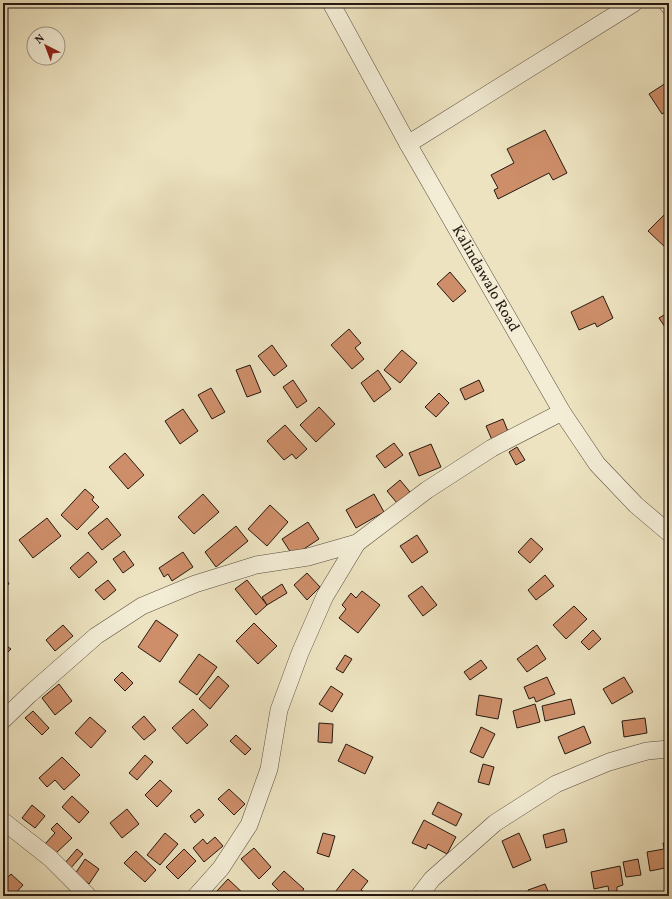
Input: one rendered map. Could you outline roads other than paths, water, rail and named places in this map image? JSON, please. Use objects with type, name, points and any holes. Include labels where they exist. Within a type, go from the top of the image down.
[{"type":"street","name":"Kalindawalo Road","points":[[331,3],[408,144],[562,412],[597,464],[636,505],[669,533]]},
{"type":"street","points":[[408,144],[634,3]]},
{"type":"street","points":[[196,896],[221,868],[249,825],[269,769],[279,710],[300,652],[325,596],[357,544],[427,490],[492,448],[562,412]]},
{"type":"street","points":[[3,720],[96,636],[142,606],[195,584],[256,565],[308,557],[357,544]]},
{"type":"street","points":[[419,896],[432,879],[495,823],[556,784],[609,762],[647,752],[669,749]]},
{"type":"street","points":[[3,821],[50,858],[88,896]]}]
